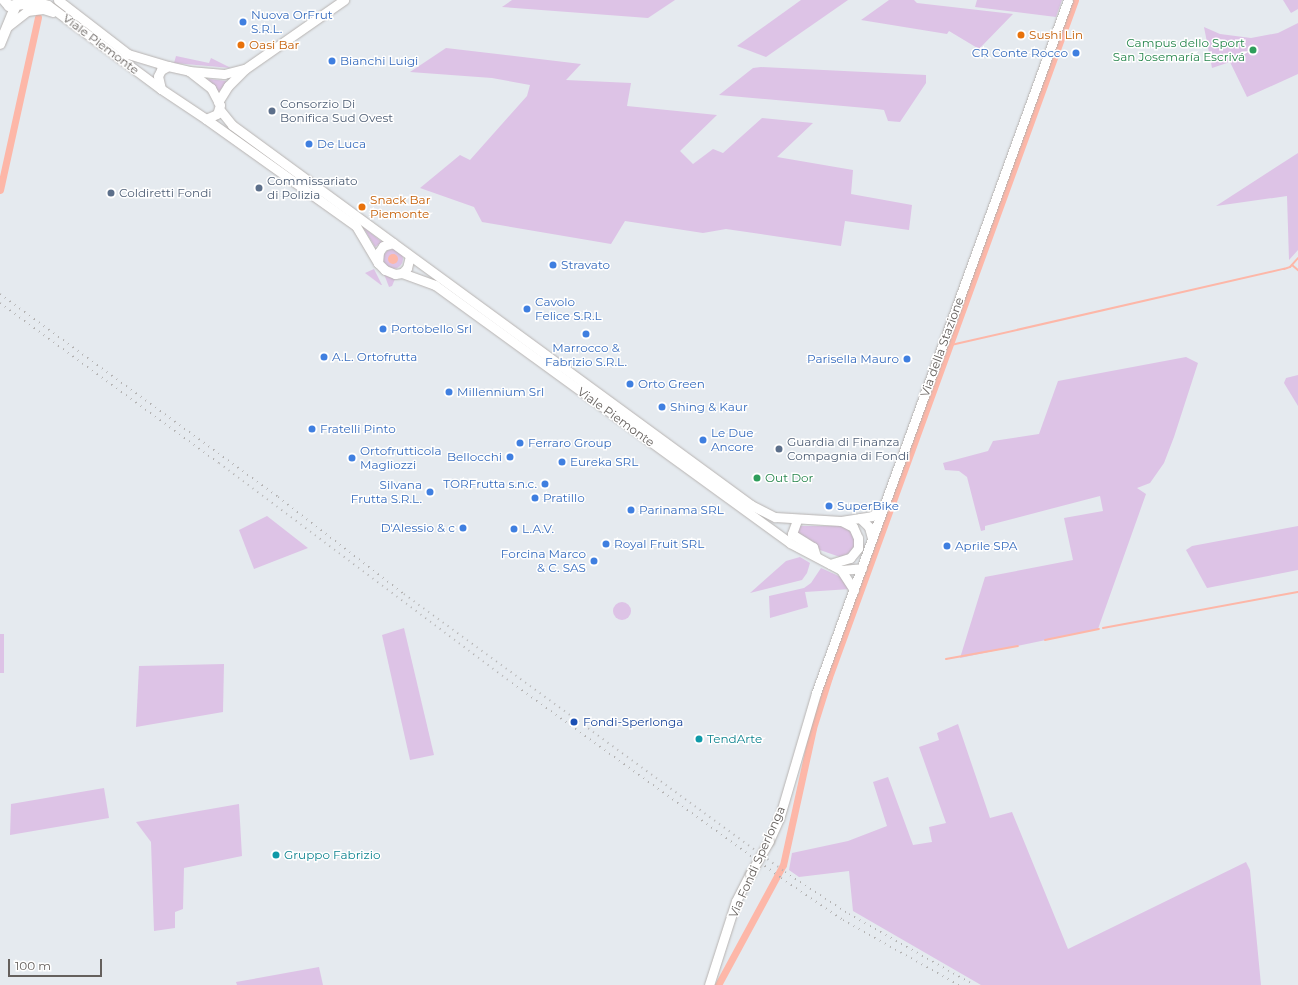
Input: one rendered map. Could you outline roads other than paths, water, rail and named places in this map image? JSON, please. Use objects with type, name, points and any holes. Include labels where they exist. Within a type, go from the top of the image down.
[{"type":"main road","points":[[0,6],[3,0],[10,6],[18,3]]},
{"type":"main road","points":[[0,44],[18,3]]},
{"type":"street","name":"Viale Piemonte","points":[[58,0],[128,54],[189,71],[211,88],[219,106],[232,126],[751,505],[775,517],[797,520],[841,521],[872,516],[883,509]]},
{"type":"street","points":[[206,119],[213,118],[228,86],[245,69],[344,0]]},
{"type":"street","name":"Via della Stazione","points":[[816,693],[1068,0]]},
{"type":"street","name":"Viale Piemonte","points":[[18,3],[38,2],[48,4],[161,89],[206,119],[356,226],[378,263],[385,270],[396,274],[402,273],[435,285],[733,503],[790,543],[841,570]]},
{"type":"street","points":[[8,26],[15,18],[34,10],[62,15]]},
{"type":"street","points":[[161,89],[158,76],[161,70],[168,66]]},
{"type":"street","points":[[189,71],[224,74],[245,69]]},
{"type":"street","points":[[378,263],[379,252],[383,246],[393,243]]},
{"type":"street","points":[[402,273],[407,268],[410,256]]},
{"type":"street","points":[[860,518],[869,527],[872,538]]},
{"type":"street","points":[[797,520],[792,534],[813,547],[816,556]]},
{"type":"street","points":[[830,564],[850,558],[858,548],[858,538],[852,528],[841,521]]},
{"type":"street","points":[[854,590],[841,570],[862,568]]},
{"type":"street","name":"Via Fondi Sperlonga","points":[[709,985],[736,901],[769,841],[779,819],[816,693]]},
{"type":"waterway","points":[[718,985],[783,865],[813,728],[829,677],[1075,0]]},
{"type":"waterway","points":[[0,190],[38,17]]},
{"type":"waterway","points":[[951,345],[1284,269],[1290,267],[1298,258]]},
{"type":"waterway","points":[[1292,265],[1298,270]]},
{"type":"waterway","points":[[1103,628],[1298,592]]},
{"type":"waterway","points":[[1045,640],[1099,629]]},
{"type":"waterway","points":[[946,659],[1018,646]]},
{"type":"railway","points":[[0,294],[278,497],[404,594],[785,872],[849,914],[974,985]]},
{"type":"railway","points":[[0,303],[219,463],[512,683],[781,878],[843,920],[959,985]]},
{"type":"place","name":"Nuova OrFrut S.R.L.","points":[[243,22]]},
{"type":"place","name":"Sushi Lin","points":[[1021,35]]},
{"type":"place","name":"Oasi Bar","points":[[241,45]]},
{"type":"place","name":"Campus dello Sport San Josemaría Escrivá","points":[[1253,50]]},
{"type":"place","name":"CR Conte Rocco","points":[[1076,53]]},
{"type":"place","name":"Bianchi Luigi","points":[[332,61]]},
{"type":"place","name":"Consorzio Di Bonifica Sud Ovest","points":[[272,111]]},
{"type":"place","name":"De Luca","points":[[309,144]]},
{"type":"place","name":"Commissariato di Polizia","points":[[259,188]]},
{"type":"place","name":"Coldiretti Fondi","points":[[111,193]]},
{"type":"place","name":"Snack Bar Piemonte","points":[[362,207]]},
{"type":"place","name":"Stravato","points":[[553,265]]},
{"type":"place","name":"Cavolo Felice S.R.L","points":[[527,309]]},
{"type":"place","name":"Portobello Srl","points":[[383,329]]},
{"type":"place","name":"Marrocco & Fabrizio S.R.L.","points":[[586,334]]},
{"type":"place","name":"A.L. Ortofrutta","points":[[324,357]]},
{"type":"place","name":"Parisella Mauro","points":[[907,359]]},
{"type":"place","name":"Orto Green","points":[[630,384]]},
{"type":"place","name":"Millennium Srl","points":[[449,392]]},
{"type":"place","name":"Shing & Kaur","points":[[662,407]]},
{"type":"place","name":"Fratelli Pinto","points":[[312,429]]},
{"type":"place","name":"Le Due Ancore","points":[[703,440]]},
{"type":"place","name":"Ferraro Group","points":[[520,443]]},
{"type":"place","name":"Guardia di Finanza Compagnia di Fondi","points":[[779,449]]},
{"type":"place","name":"Bellocchi","points":[[510,457]]},
{"type":"place","name":"Ortofrutticola Magliozzi","points":[[352,458]]},
{"type":"place","name":"Eureka SRL","points":[[562,462]]},
{"type":"place","name":"Out Dor","points":[[757,478]]},
{"type":"place","name":"TORFrutta s.n.c.","points":[[545,484]]},
{"type":"place","name":"Silvana Frutta S.R.L.","points":[[430,492]]},
{"type":"place","name":"Pratillo","points":[[535,498]]},
{"type":"place","name":"SuperBike","points":[[829,506]]},
{"type":"place","name":"Parinama SRL","points":[[631,510]]},
{"type":"place","name":"D'Alessio & c","points":[[463,528]]},
{"type":"place","name":"L.A.V.","points":[[514,529]]},
{"type":"place","name":"Royal Fruit SRL","points":[[606,544]]},
{"type":"place","name":"Aprile SPA","points":[[947,546]]},
{"type":"place","name":"Forcina Marco & C. SAS","points":[[594,561]]},
{"type":"place","name":"Fondi-Sperlonga","points":[[574,722]]},
{"type":"place","name":"TendArte","points":[[699,739]]},
{"type":"place","name":"Gruppo Fabrizio","points":[[276,855]]}]
